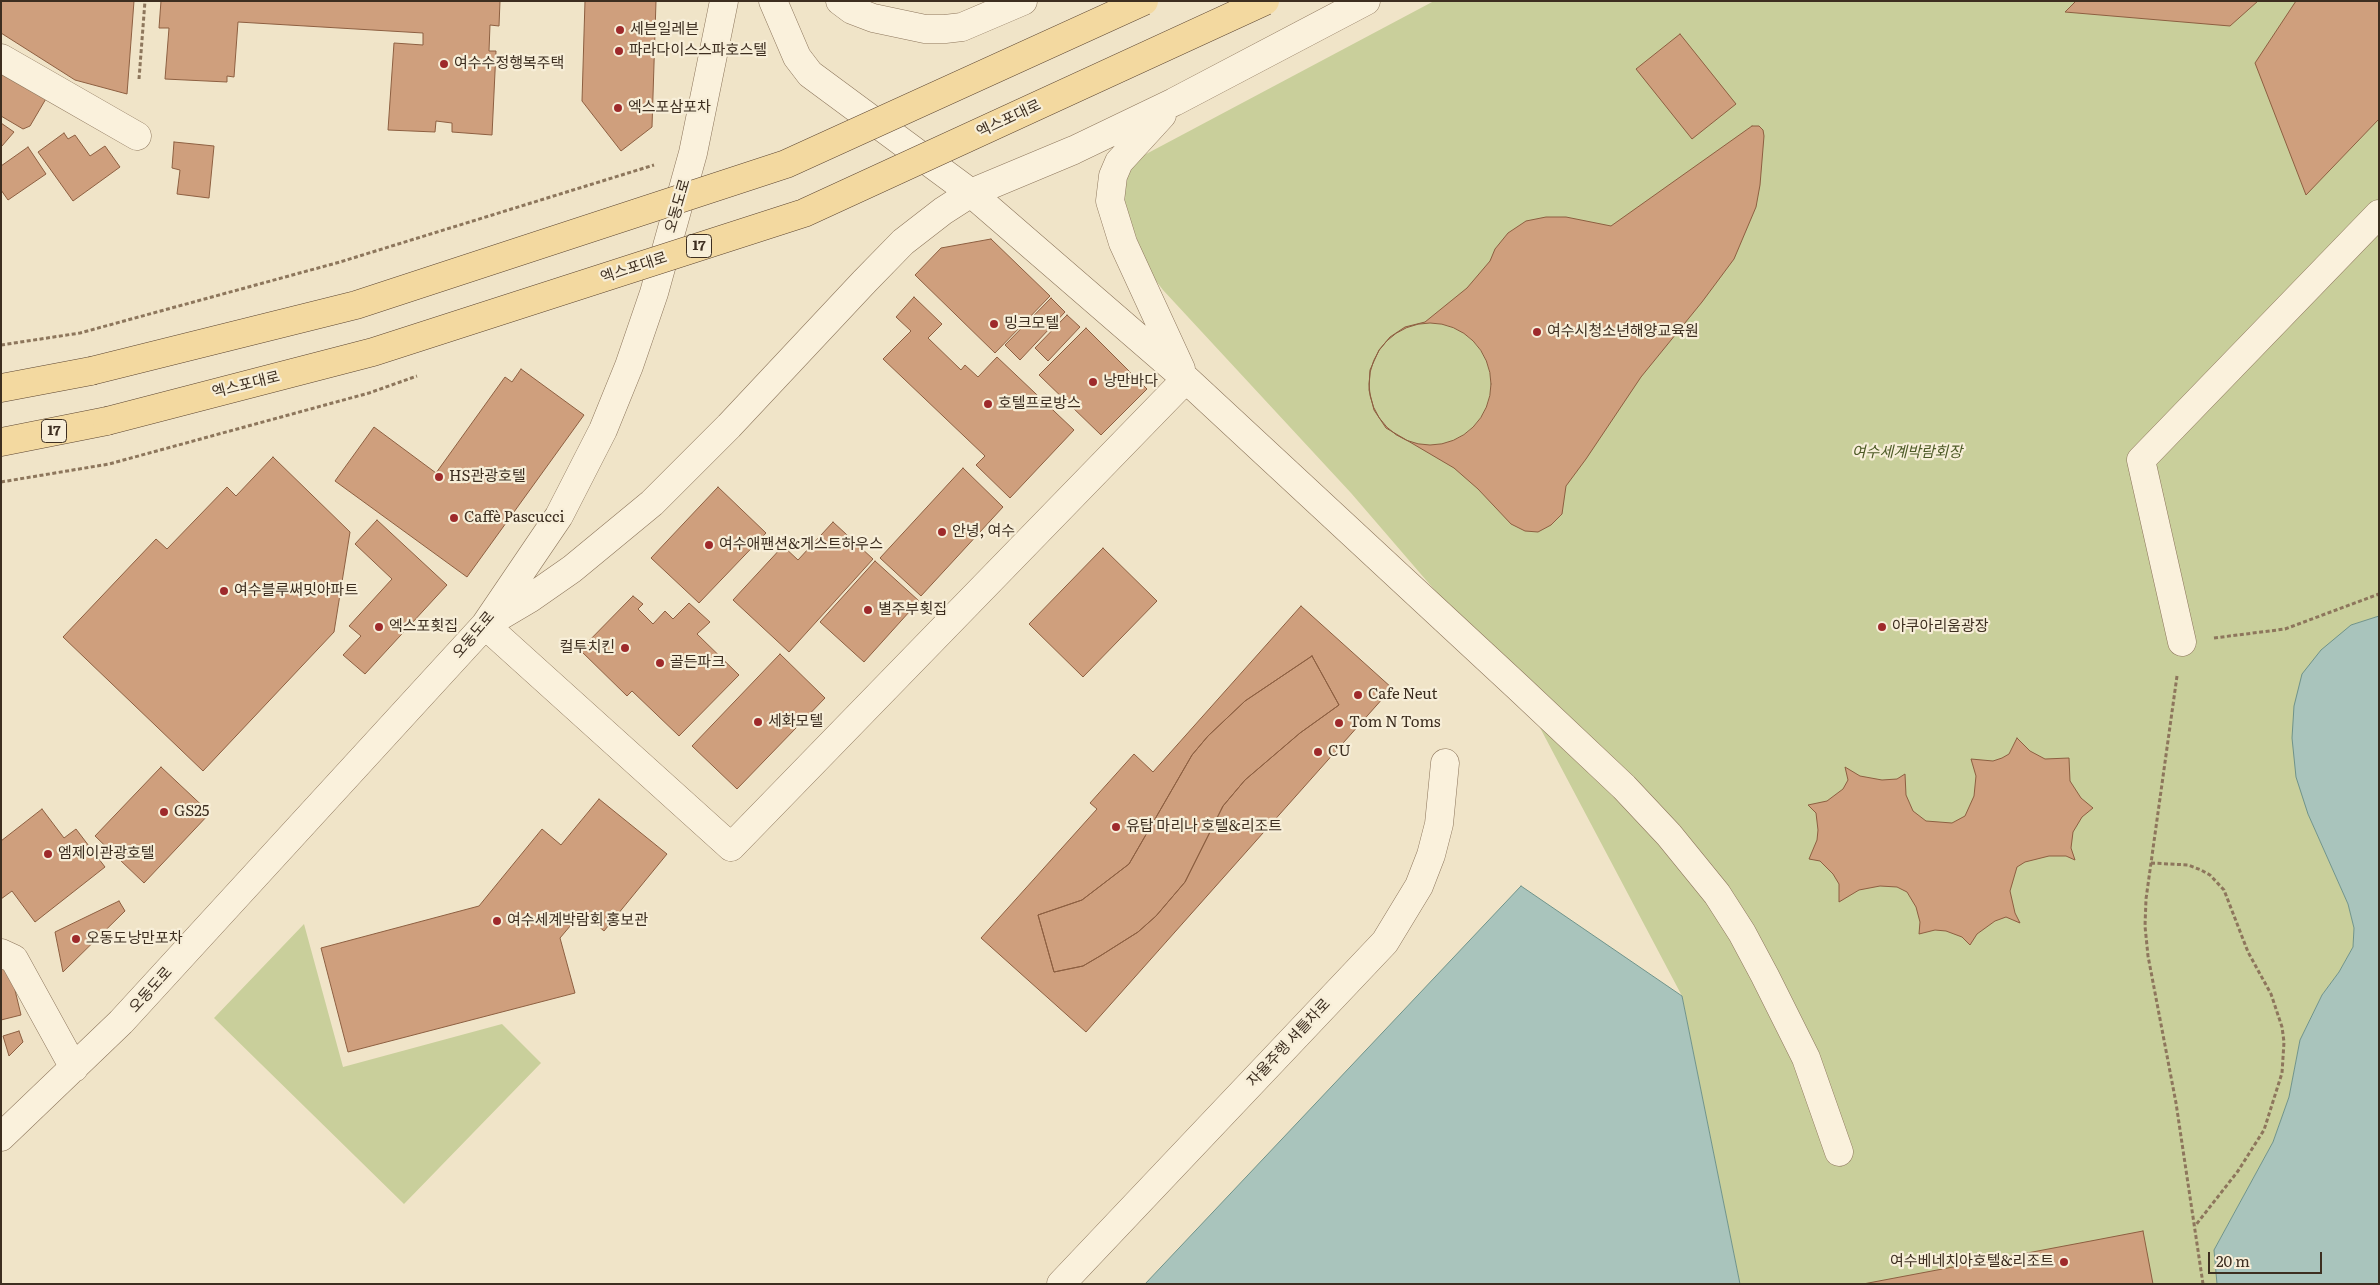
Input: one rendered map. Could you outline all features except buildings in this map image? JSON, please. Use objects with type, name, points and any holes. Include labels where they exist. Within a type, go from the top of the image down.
[{"type":"main road","points":[[1,388],[92,371],[356,305],[786,164],[1144,1]]},
{"type":"main road","name":"엑스포대로","points":[[1,442],[108,420],[373,352],[804,213],[1265,1]]},
{"type":"street","name":"오동도로","points":[[1,1137],[121,1022],[485,625],[559,516],[603,430],[629,366],[654,293],[693,154],[724,1]]},
{"type":"street","points":[[773,1],[798,57],[810,74],[971,193],[1186,379],[1624,787],[1690,859],[1717,894],[1742,933],[1789,1021],[1818,1090],[1839,1152]]},
{"type":"street","points":[[840,1],[852,10],[873,18],[918,28],[945,29],[962,27],[1024,1]]},
{"type":"street","points":[[1186,379],[731,847],[485,625],[529,599],[572,569],[652,503],[729,426],[797,352],[904,242],[926,224],[971,193],[1074,150],[1174,102],[1366,1]]},
{"type":"street","points":[[1,58],[138,136]]},
{"type":"street","points":[[1174,102],[1119,162],[1113,176],[1110,201],[1123,243],[1186,379]]},
{"type":"street","points":[[2182,642],[2141,460],[2379,214]]},
{"type":"street","name":"자율주행 셔틀차로","points":[[1061,1284],[1384,942],[1419,886],[1431,856],[1439,824],[1445,763]]},
{"type":"street","points":[[1,953],[14,960],[74,1068]]},
{"type":"path","points":[[139,79],[145,1]]},
{"type":"path","points":[[1,345],[80,333],[340,262],[693,154]]},
{"type":"path","points":[[2203,1284],[2176,1103],[2148,956],[2146,899],[2182,642],[2285,630],[2379,594]]},
{"type":"path","points":[[2151,863],[2188,865],[2210,875],[2224,890],[2248,952],[2271,994],[2282,1027],[2284,1042],[2282,1073],[2264,1130],[2238,1171],[2195,1226]]},
{"type":"green space","name":"여수세계박람회장","points":[[1434,1],[2379,1],[2379,616],[2351,625],[2308,814],[2348,904],[2354,928],[2353,947],[2339,972],[2322,995],[2300,1040],[2289,1097],[2273,1142],[2214,1250],[2217,1284],[1740,1284],[1682,996],[1519,688],[1351,493],[1163,290],[1150,273],[1122,200],[1123,180],[1133,161]]},
{"type":"green space","points":[[304,924],[343,1067],[502,1024],[541,1063],[404,1204],[214,1018]]},
{"type":"water","points":[[2379,616],[2379,1284],[2217,1284],[2214,1250],[2273,1142],[2289,1097],[2300,1040],[2322,995],[2339,972],[2353,947],[2354,928],[2348,904],[2308,814],[2296,777],[2292,738],[2294,706],[2302,674],[2321,650],[2351,625]]},
{"type":"water","points":[[1521,886],[1682,996],[1740,1284],[1145,1284]]},
{"type":"place","name":"세븐일레븐","points":[[620,30]]},
{"type":"place","name":"파라다이스스파호스텔","points":[[619,51]]},
{"type":"place","name":"여수수정행복주택","points":[[444,64]]},
{"type":"place","name":"엑스포삼포차","points":[[618,108]]},
{"type":"place","name":"밍크모텔","points":[[994,324]]},
{"type":"place","name":"여수시청소년해양교육원","points":[[1537,332]]},
{"type":"place","name":"낭만바다","points":[[1093,382]]},
{"type":"place","name":"호텔프로방스","points":[[988,404]]},
{"type":"place","name":"HS관광호텔","points":[[439,477]]},
{"type":"place","name":"Caffè Pascucci","points":[[454,518]]},
{"type":"place","name":"안녕, 여수","points":[[942,532]]},
{"type":"place","name":"여수애팬션&게스트하우스","points":[[709,545]]},
{"type":"place","name":"여수블루써밋아파트","points":[[224,591]]},
{"type":"place","name":"별주부횟집","points":[[868,610]]},
{"type":"place","name":"엑스포횟집","points":[[379,627]]},
{"type":"place","name":"아쿠아리움광장","points":[[1882,627]]},
{"type":"place","name":"컬투치킨","points":[[625,648]]},
{"type":"place","name":"골든파크","points":[[660,663]]},
{"type":"place","name":"Cafe Neut","points":[[1358,695]]},
{"type":"place","name":"세화모텔","points":[[758,722]]},
{"type":"place","name":"Tom N Toms","points":[[1339,723]]},
{"type":"place","name":"CU","points":[[1318,752]]},
{"type":"place","name":"GS25","points":[[164,812]]},
{"type":"place","name":"유탑 마리나 호텔&리조트","points":[[1116,827]]},
{"type":"place","name":"엠제이관광호텔","points":[[48,854]]},
{"type":"place","name":"여수세계박람회 홍보관","points":[[497,921]]},
{"type":"place","name":"오동도낭만포차","points":[[76,939]]},
{"type":"place","name":"여수베네치아호텔&리조트","points":[[2064,1262]]}]
